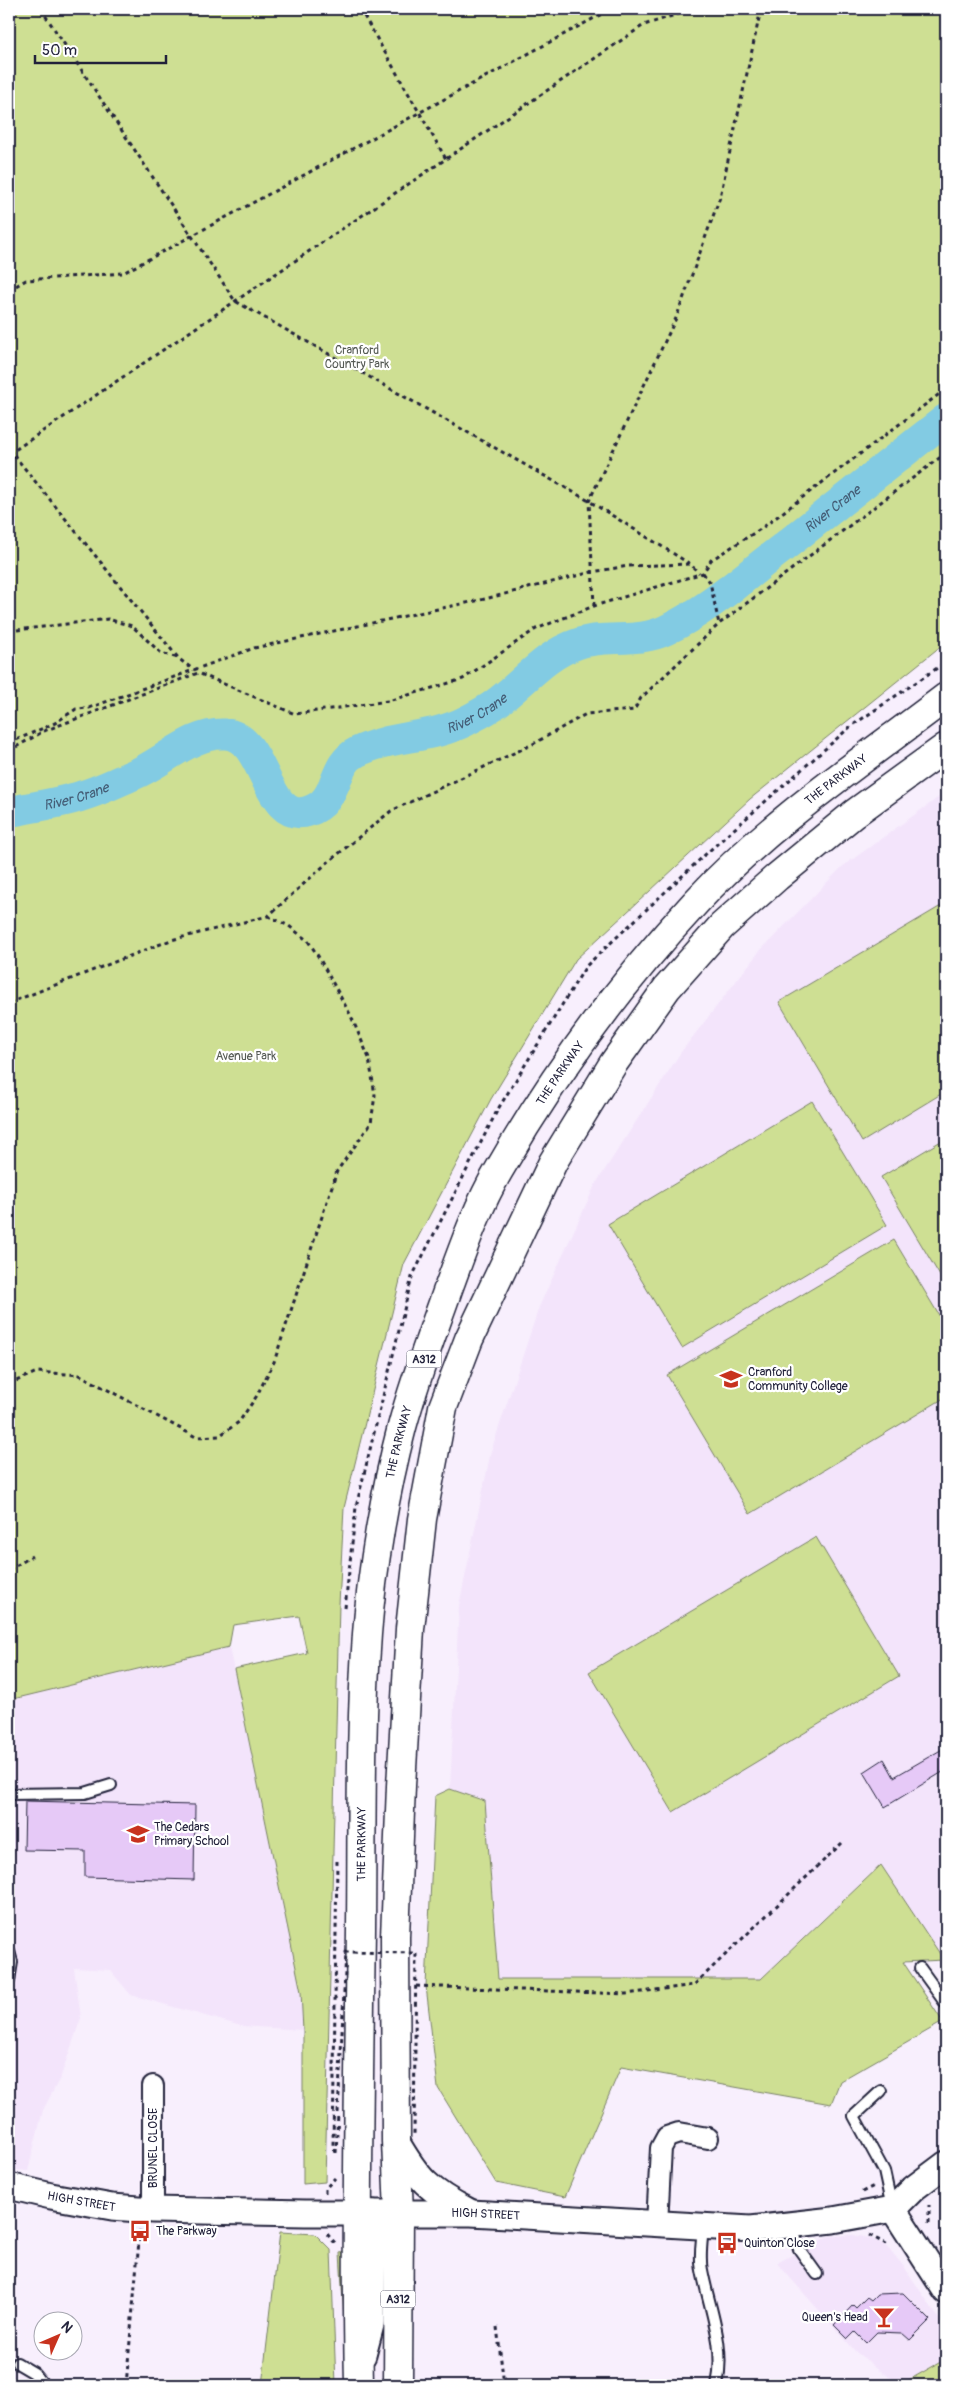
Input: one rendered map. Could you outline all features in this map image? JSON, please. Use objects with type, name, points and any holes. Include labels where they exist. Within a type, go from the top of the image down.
[{"type":"highway","name":"THE PARKWAY","points":[[398,2385],[376,2213],[363,1773],[367,1631],[381,1525],[402,1428],[428,1344],[460,1257],[496,1174],[551,1086],[612,1000],[661,940],[700,897],[757,844],[946,697]]},
{"type":"highway","name":"THE PARKWAY","points":[[359,2377],[376,2213],[405,2139],[394,1937],[410,1629],[422,1519],[442,1407],[469,1339],[553,1162],[613,1064],[667,988],[722,926],[777,877],[855,813],[946,747]]},
{"type":"street","name":"BRUNEL CLOSE","points":[[148,2210],[153,2086]]},
{"type":"street","points":[[657,2224],[661,2148],[667,2137],[679,2133],[708,2138]]},
{"type":"street","points":[[405,2139],[407,2161],[429,2188],[472,2213]]},
{"type":"street","points":[[946,2164],[914,2188],[893,2209],[946,2292]]},
{"type":"street","name":"HIGH STREET","points":[[9,2186],[50,2196],[112,2207],[148,2210],[472,2213],[751,2229],[792,2226],[893,2209]]},
{"type":"lane","points":[[9,1794],[85,1793],[111,1785]]},
{"type":"lane","points":[[9,1951],[12,1962],[9,1981]]},
{"type":"lane","points":[[920,1968],[946,2004]]},
{"type":"lane","points":[[881,2091],[854,2116],[884,2170],[893,2209]]},
{"type":"lane","points":[[792,2226],[799,2249],[817,2274]]},
{"type":"lane","points":[[703,2227],[702,2268],[717,2330],[719,2376],[717,2385]]},
{"type":"lane","points":[[17,2363],[34,2373],[44,2385]]},
{"type":"path","points":[[41,9],[235,300],[589,501],[690,564],[710,582],[719,624]]},
{"type":"path","points":[[360,9],[446,159]]},
{"type":"path","points":[[9,290],[26,280],[123,273],[611,9]]},
{"type":"path","points":[[694,9],[644,25],[10,452],[179,659],[198,673],[295,714],[388,701],[463,679],[536,629],[594,606],[701,573],[711,560],[769,523],[946,389]]},
{"type":"path","points":[[594,606],[589,501],[677,316],[720,198],[761,9]]},
{"type":"path","points":[[9,1003],[170,940],[268,916],[327,863],[391,811],[533,744],[586,714],[634,710],[641,698],[719,624],[946,452]]},
{"type":"path","points":[[9,744],[55,723],[76,709],[89,708],[254,648],[485,598],[592,572],[628,566],[690,564]]},
{"type":"path","points":[[9,631],[108,619],[132,626],[161,653],[179,659]]},
{"type":"path","points":[[345,1617],[346,1587],[356,1507],[412,1277],[498,1108],[586,966],[709,851],[850,727],[946,662]]},
{"type":"path","points":[[9,751],[44,731],[198,673]]},
{"type":"path","points":[[9,1384],[37,1372],[80,1375],[196,1437],[219,1436],[239,1422],[256,1397],[274,1362],[337,1171],[371,1123],[375,1095],[369,1058],[351,1016],[318,956],[308,941],[289,926],[268,916]]},
{"type":"path","points":[[9,1570],[32,1556]]},
{"type":"path","points":[[415,1986],[626,1994],[694,1985],[842,1843]]},
{"type":"path","points":[[336,2153],[333,2147],[337,1852]]},
{"type":"path","points":[[336,2161],[346,1952],[416,1953],[405,2139]]},
{"type":"path","points":[[325,2196],[325,2189],[336,2177],[336,2169]]},
{"type":"path","points":[[856,2194],[886,2181]]},
{"type":"path","points":[[126,2385],[148,2210]]},
{"type":"path","points":[[862,2234],[878,2238],[893,2248]]},
{"type":"path","points":[[497,2327],[504,2385]]},
{"type":"shaded area","name":"Cranford Community College","points":[[946,792],[946,1958],[944,1960],[881,1865],[761,1979],[498,1979],[485,1801],[450,1789],[459,1606],[491,1451],[539,1307],[595,1185],[681,1052],[758,953],[842,867]]},
{"type":"shaded area","name":"The Cedars Primary School","points":[[229,1647],[301,1992],[303,2030],[241,2026],[131,1995],[110,1970],[74,1968],[81,2018],[61,2076],[43,2110],[28,2171],[9,2169],[9,1700]]},
{"type":"shaded area","points":[[853,2235],[870,2238],[887,2246],[905,2268],[946,2329],[946,2359],[900,2385],[857,2353],[777,2263],[829,2236]]},
{"type":"green space","points":[[9,9],[946,9],[946,642],[750,799],[576,959],[491,1099],[404,1264],[344,1508],[339,1604],[325,2182],[303,2184],[303,2030],[301,1992],[234,1669],[307,1653],[299,1616],[233,1625],[229,1647],[9,1700]]},
{"type":"green space","points":[[946,903],[946,1091],[862,1142],[779,1002]]},
{"type":"green space","points":[[812,1101],[887,1225],[682,1348],[608,1224]]},
{"type":"green space","points":[[946,1138],[946,1286],[881,1177]]},
{"type":"green space","points":[[894,1240],[946,1327],[946,1397],[750,1514],[667,1375]]},
{"type":"green space","points":[[816,1537],[899,1676],[673,1812],[589,1672]]},
{"type":"green space","points":[[450,1789],[485,1801],[498,1979],[761,1979],[881,1865],[944,1960],[903,1962],[943,2022],[840,2081],[831,2104],[621,2067],[565,2197],[496,2183],[438,2088],[426,1986],[435,1796]]},
{"type":"green space","points":[[280,2232],[315,2234],[331,2250],[336,2385],[262,2385]]},
{"type":"green space","points":[[346,2252],[346,2353],[340,2253]]},
{"type":"green space","points":[[946,2359],[946,2385],[900,2385]]},
{"type":"building","points":[[946,1747],[946,1770],[885,1807],[864,1772],[884,1759],[894,1777]]},
{"type":"building","points":[[25,1801],[195,1805],[194,1880],[85,1877],[85,1851],[24,1850]]},
{"type":"building","name":"Queen's Head","points":[[903,2293],[930,2320],[910,2340],[902,2333],[877,2332],[866,2343],[855,2332],[848,2339],[834,2325],[853,2305],[856,2308],[867,2297],[871,2300],[877,2294]]},
{"type":"waterway","name":"River Crane","points":[[9,812],[59,802],[90,793],[144,770],[189,743],[201,738],[225,734],[239,738],[250,749],[274,793],[283,805],[294,812],[309,811],[319,806],[326,799],[343,765],[357,752],[383,743],[439,731],[466,721],[495,704],[554,655],[577,644],[588,641],[644,637],[666,630],[696,613],[739,582],[946,419]]},
{"type":"place","name":"Cranford Community College","points":[[731,1379]]},
{"type":"place","name":"The Cedars Primary School","points":[[138,1834]]},
{"type":"place","name":"The Parkway","points":[[140,2231]]},
{"type":"place","name":"Quinton Close","points":[[727,2243]]},
{"type":"place","name":"Queen's Head","points":[[884,2317]]},
{"type":"park label","name":"Cranford Country Park","points":[[357,357]]},
{"type":"park label","name":"Avenue Park","points":[[246,1056]]}]
